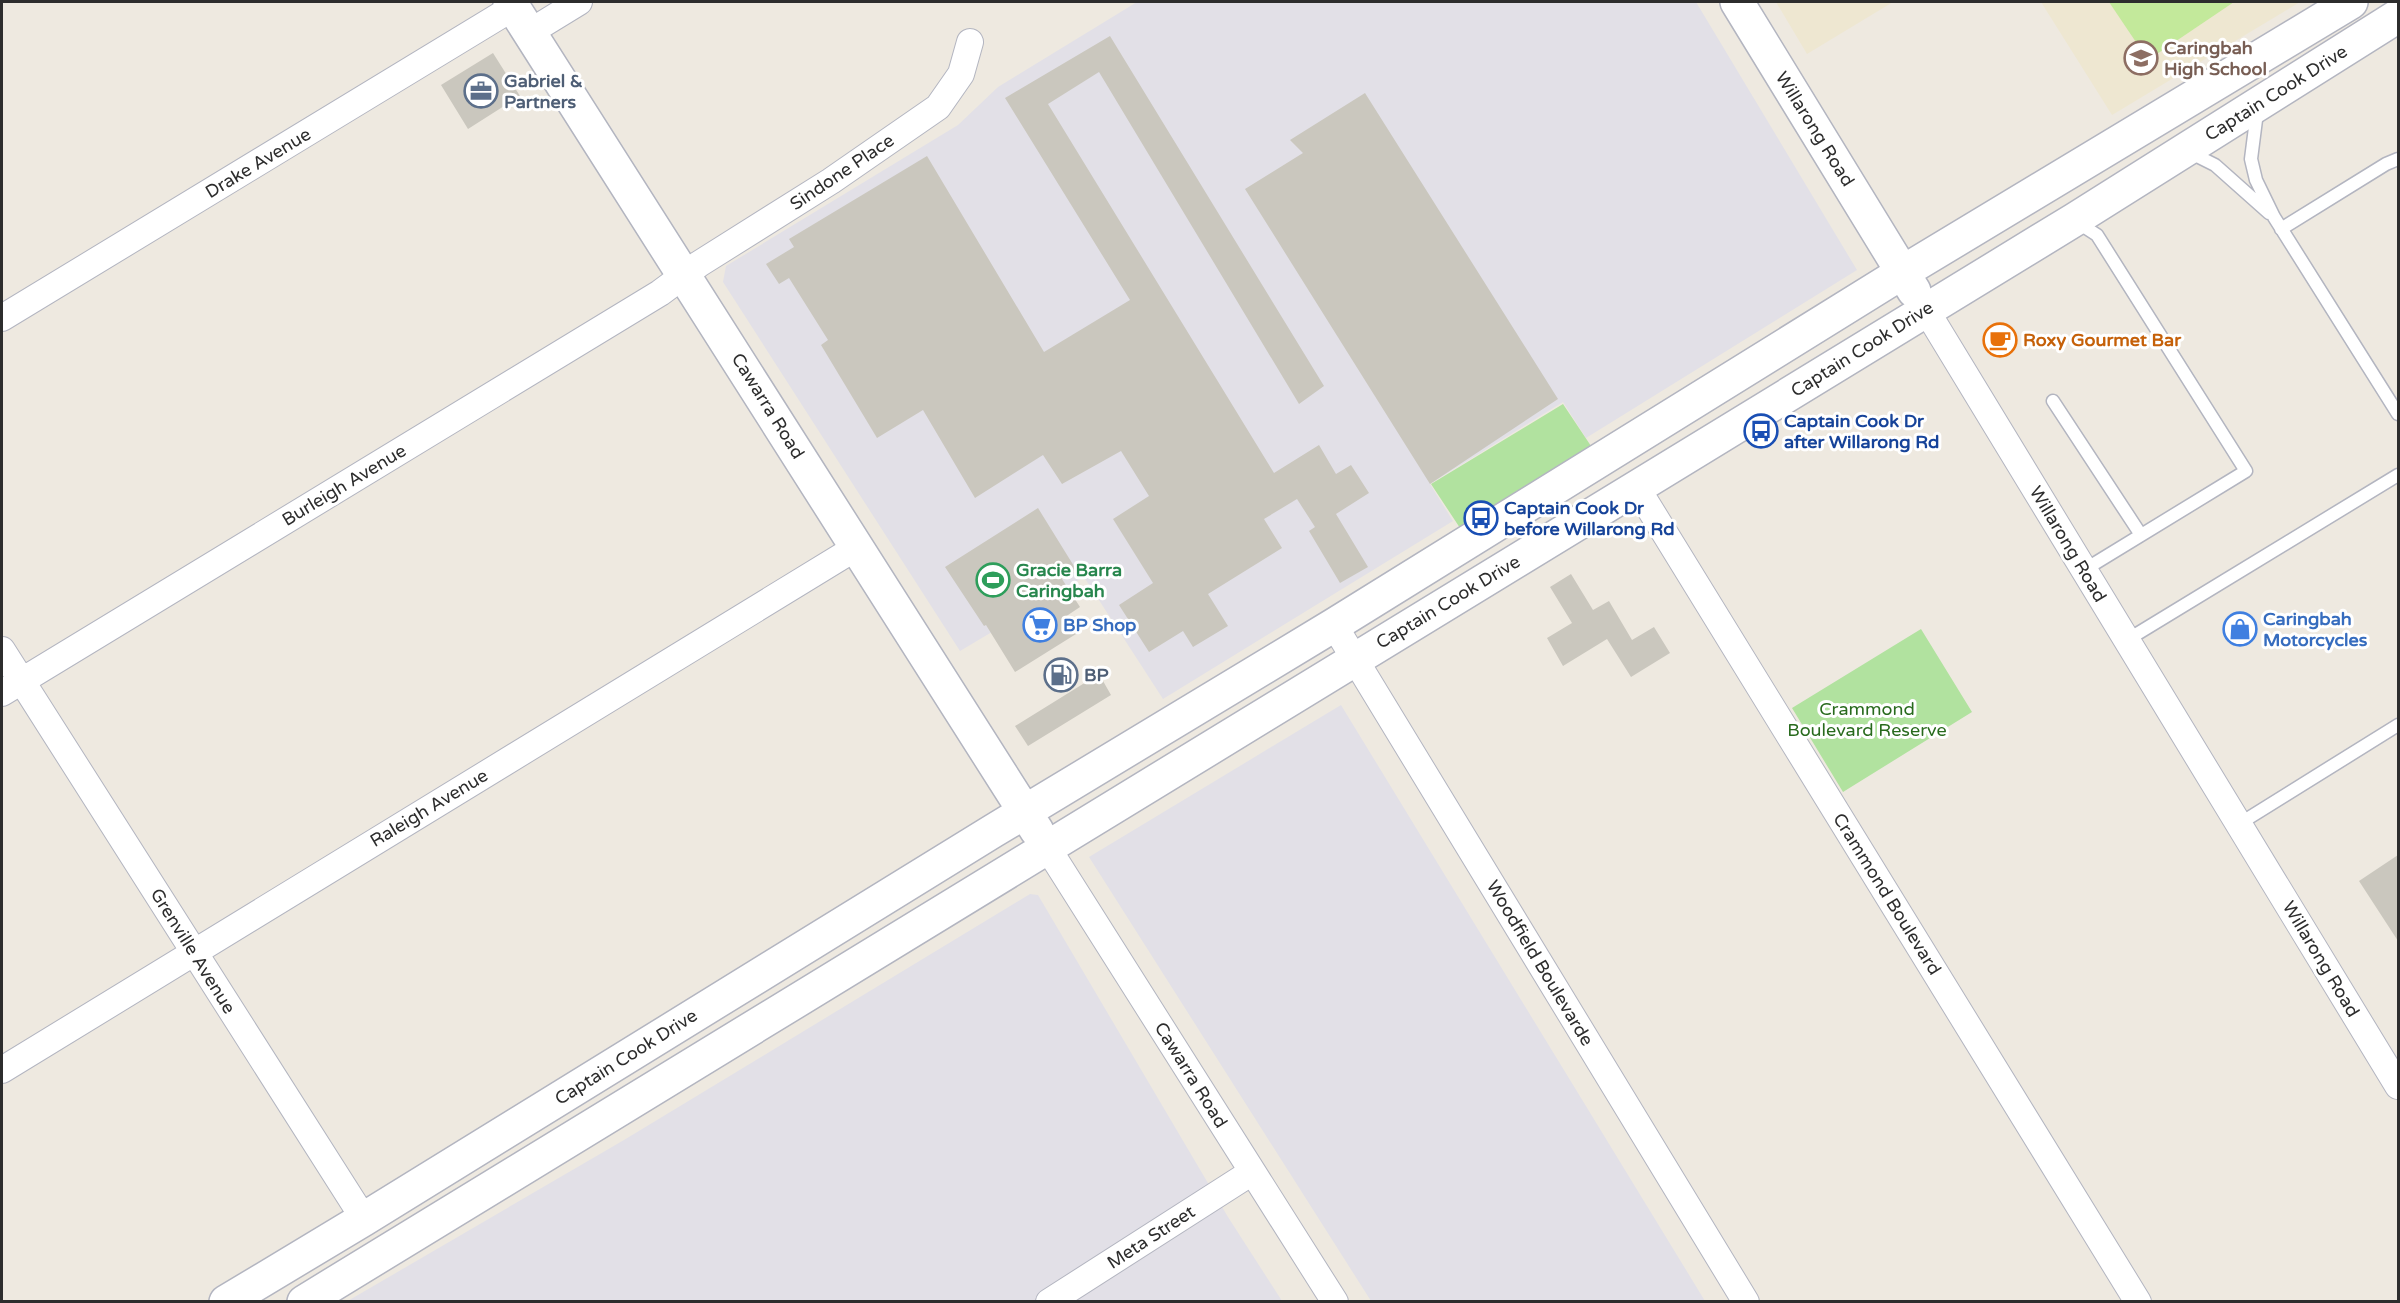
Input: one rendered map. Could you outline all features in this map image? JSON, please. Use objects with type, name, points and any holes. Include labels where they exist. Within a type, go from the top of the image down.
[{"type":"main road","name":"Willarong Road","points":[[1737,2],[1926,310]]},
{"type":"main road","name":"Captain Cook Drive","points":[[226,1302],[1025,811],[1334,625],[1903,272],[2351,2]]},
{"type":"main road","name":"Cawarra Road","points":[[518,13],[1025,811]]},
{"type":"main road","name":"Captain Cook Drive","points":[[304,1302],[2074,220],[2398,16]]},
{"type":"main road","points":[[1025,811],[1047,847]]},
{"type":"main road","name":"Grenville Avenue","points":[[364,1219],[388,1250]]},
{"type":"street","name":"Drake Avenue","points":[[2,318],[518,13],[579,2]]},
{"type":"street","name":"Sindone Place","points":[[684,275],[831,181],[938,107],[961,74],[970,42]]},
{"type":"street","name":"Burleigh Avenue","points":[[11,687],[660,293],[684,275]]},
{"type":"street","name":"Willarong Road","points":[[1926,310],[2398,1086]]},
{"type":"street","name":"Crammond Boulevard","points":[[1637,488],[2138,1302]]},
{"type":"street","name":"Raleigh Avenue","points":[[2,1070],[857,547]]},
{"type":"street","name":"Woodfield Boulevarde","points":[[1334,625],[1746,1302]]},
{"type":"street","name":"Grenville Avenue","points":[[2,650],[11,687],[193,952],[364,1219]]},
{"type":"street","name":"Cawarra Road","points":[[1047,847],[1335,1302]]},
{"type":"street","name":"Meta Street","points":[[1049,1302],[1252,1172]]},
{"type":"lane","points":[[2258,105],[2251,159],[2256,180],[2274,218],[2398,414]]},
{"type":"lane","points":[[2185,150],[2215,165],[2274,218]]},
{"type":"lane","points":[[2281,229],[2386,164],[2398,159]]},
{"type":"lane","points":[[2074,220],[2097,235],[2246,471],[2084,570]]},
{"type":"lane","points":[[2053,401],[2141,535]]},
{"type":"lane","points":[[2127,640],[2398,475]]},
{"type":"lane","points":[[2239,824],[2398,725]]},
{"type":"shaded area","points":[[1137,2],[1696,2],[1857,270],[1586,438],[1563,402],[1430,484],[1453,521],[1163,699],[1084,577],[960,651],[723,282],[726,266],[958,125],[998,87]]},
{"type":"shaded area","points":[[1776,2],[1893,2],[1807,54]]},
{"type":"shaded area","name":"Caringbah High School","points":[[2041,2],[2300,2],[2112,115]]},
{"type":"shaded area","points":[[1341,705],[1705,1301],[1371,1301],[1089,857]]},
{"type":"shaded area","points":[[1030,894],[1038,895],[1228,1217],[1282,1301],[346,1302],[624,1140]]},
{"type":"green space","points":[[2109,2],[2234,2],[2148,60]]},
{"type":"green space","points":[[1563,404],[1591,446],[1460,528],[1431,484]]},
{"type":"green space","name":"Crammond Boulevard Reserve","points":[[1921,629],[1972,712],[1843,792],[1792,708]]},
{"type":"building","points":[[1110,36],[1324,386],[1299,404],[1099,72],[1048,104],[1274,473],[1319,445],[1336,474],[1351,465],[1369,493],[1336,514],[1368,567],[1340,583],[1309,531],[1315,527],[1297,499],[1264,519],[1282,548],[1208,594],[1228,626],[1193,647],[1183,631],[1149,652],[1119,605],[1153,583],[1113,519],[1149,496],[1121,451],[1062,484],[1043,455],[975,498],[923,410],[877,438],[821,345],[828,340],[789,278],[779,284],[766,264],[794,247],[789,239],[927,156],[1044,352],[1130,300],[1005,98]]},
{"type":"building","name":"Gabriel & Partners","points":[[493,53],[520,96],[468,129],[441,85]]},
{"type":"building","points":[[1365,93],[1558,399],[1430,484],[1245,189],[1303,153],[1290,140]]},
{"type":"building","points":[[1038,508],[1077,571],[1062,579],[1080,607],[1065,617],[1076,634],[1015,672],[986,625],[984,626],[945,567]]},
{"type":"building","points":[[1571,574],[1593,610],[1609,601],[1632,640],[1654,627],[1670,653],[1631,677],[1607,639],[1563,666],[1547,638],[1572,623],[1550,587]]},
{"type":"building","points":[[1099,674],[1111,695],[1028,746],[1015,726]]},
{"type":"building","points":[[2398,855],[2398,941],[2359,881]]},
{"type":"place","name":"Caringbah High School","points":[[2141,58]]},
{"type":"place","name":"Gabriel & Partners","points":[[481,91]]},
{"type":"place","name":"Roxy Gourmet Bar","points":[[2000,340]]},
{"type":"place","name":"Captain Cook Dr after Willarong Rd","points":[[1761,431]]},
{"type":"place","name":"Captain Cook Dr before Willarong Rd","points":[[1481,518]]},
{"type":"place","name":"Gracie Barra Caringbah","points":[[993,580]]},
{"type":"place","name":"BP Shop","points":[[1040,625]]},
{"type":"place","name":"Caringbah Motorcycles","points":[[2240,629]]},
{"type":"place","name":"BP","points":[[1061,675]]}]
